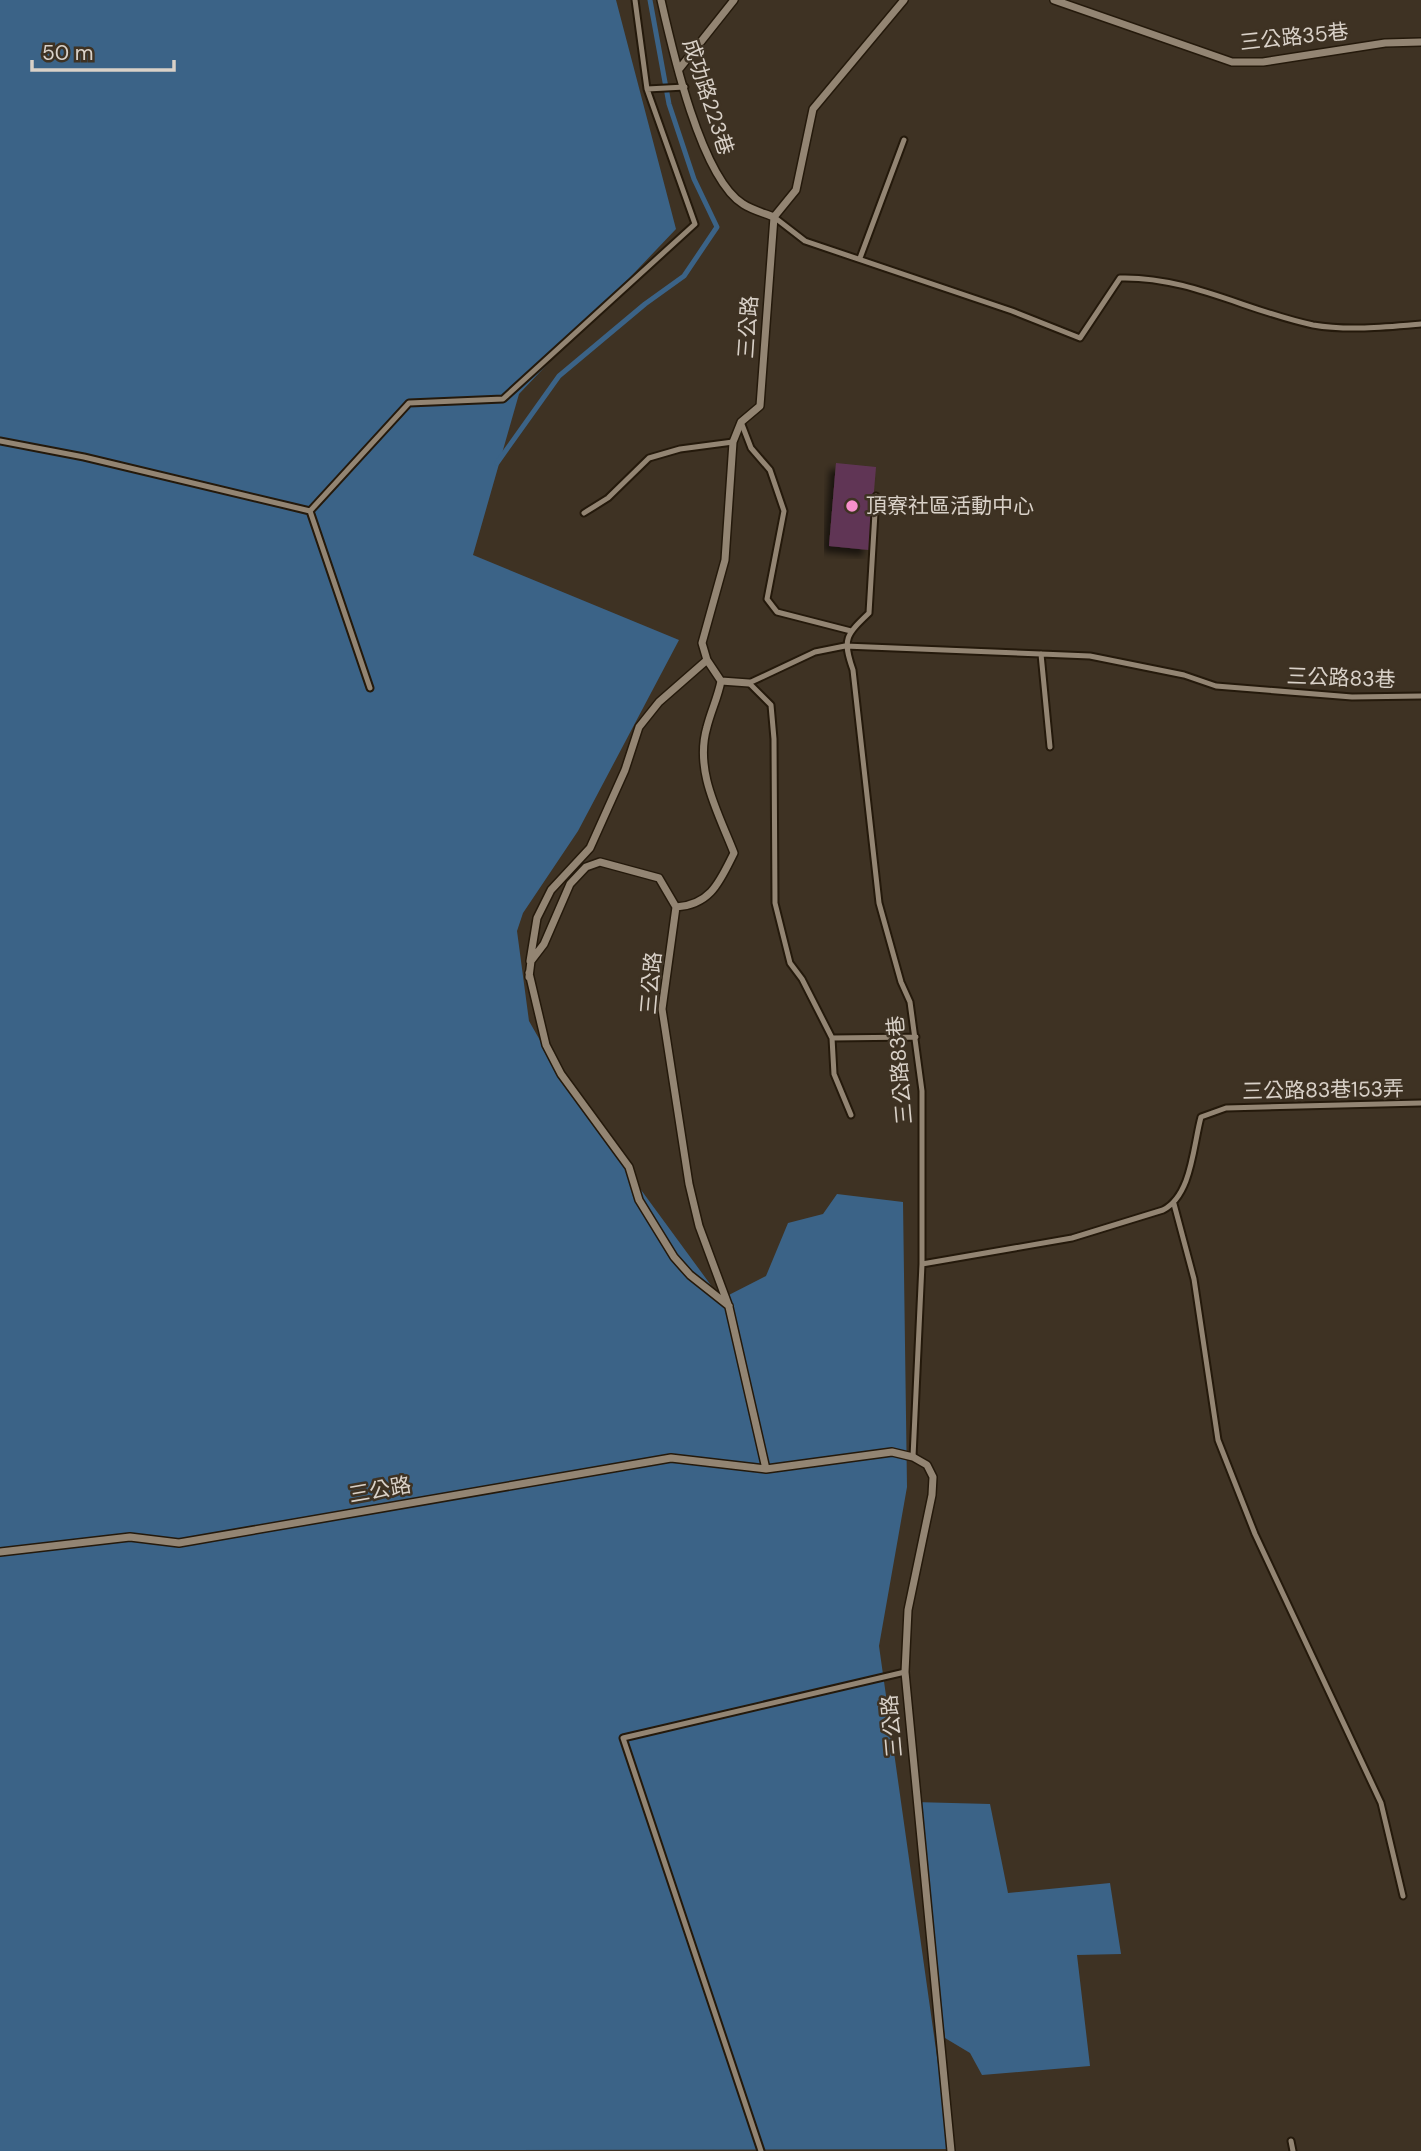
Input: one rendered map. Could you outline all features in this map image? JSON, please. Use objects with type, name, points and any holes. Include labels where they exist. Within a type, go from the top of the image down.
[{"type":"street","name":"成功路223巷","points":[[661,0],[691,116],[712,168],[742,204],[774,217]]},
{"type":"street","points":[[680,68],[734,0]]},
{"type":"street","points":[[774,217],[796,190],[813,109],[904,0]]},
{"type":"street","name":"三公路35巷","points":[[1054,0],[1232,62],[1263,62],[1385,43],[1421,42]]},
{"type":"street","name":"三公路","points":[[707,660],[702,643],[725,561],[733,442],[741,422],[760,406],[774,217]]},
{"type":"street","points":[[529,977],[537,918],[551,890],[590,848],[625,770],[639,727],[659,702],[707,660],[721,681],[704,747],[709,795],[734,853],[715,889],[693,906],[676,907],[659,878],[651,873],[593,863],[570,884],[544,944],[531,961],[529,977],[546,1045],[561,1074],[629,1167],[639,1200],[659,1236],[690,1275],[729,1307]]},
{"type":"street","points":[[721,681],[749,683]]},
{"type":"street","name":"三公路","points":[[676,907],[662,1009],[667,1041],[699,1226],[729,1307],[766,1469]]},
{"type":"street","name":"三公路","points":[[0,1552],[130,1536],[178,1543],[671,1458],[766,1469],[860,1454],[892,1452],[914,1457],[927,1465],[933,1477],[932,1495],[908,1610],[905,1672],[951,2151]]},
{"type":"lane","points":[[310,511],[409,403],[503,399],[695,224],[647,89],[635,0]]},
{"type":"lane","points":[[647,89],[685,87]]},
{"type":"lane","points":[[860,258],[904,140]]},
{"type":"lane","points":[[774,217],[805,241],[860,258],[1080,338],[1120,278],[1142,278],[1231,298],[1314,325],[1394,327],[1421,324]]},
{"type":"lane","points":[[741,422],[751,448],[770,470],[784,511],[767,599],[777,612],[850,631]]},
{"type":"lane","points":[[0,441],[84,457],[310,511]]},
{"type":"lane","points":[[584,513],[608,498],[649,458],[680,449],[733,442]]},
{"type":"lane","points":[[845,646],[850,631],[869,613],[876,496]]},
{"type":"lane","points":[[310,511],[370,688]]},
{"type":"lane","name":"三公路83巷","points":[[845,646],[853,670],[879,903],[901,982],[910,1002],[922,1091],[922,1264],[914,1457]]},
{"type":"lane","name":"三公路83巷","points":[[749,683],[815,652],[845,646],[1090,656],[1184,676],[1216,686],[1352,697],[1421,696]]},
{"type":"lane","points":[[1041,654],[1050,747]]},
{"type":"lane","points":[[749,683],[771,705],[774,738],[775,903],[790,963],[802,979],[832,1038],[834,1074],[851,1115]]},
{"type":"lane","points":[[832,1038],[916,1037]]},
{"type":"lane","name":"三公路83巷153弄","points":[[1174,1205],[1183,1190],[1201,1117],[1226,1108],[1421,1103]]},
{"type":"lane","points":[[922,1264],[1072,1238],[1174,1205],[1194,1279],[1218,1440],[1255,1534],[1381,1803],[1403,1896]]},
{"type":"lane","points":[[761,2151],[623,1738],[905,1672]]},
{"type":"lane","points":[[1291,2141],[1293,2151]]},
{"type":"water","points":[[0,0],[616,0],[676,229],[519,394],[473,555],[679,640],[578,831],[523,913],[517,931],[529,1021],[570,1093],[721,1299],[766,1276],[788,1223],[823,1214],[837,1194],[903,1202],[907,1487],[879,1646],[950,2149],[0,2151]]},
{"type":"water","points":[[914,1802],[990,1804],[1008,1893],[1110,1883],[1121,1954],[1077,1955],[1090,2066],[982,2075],[970,2053],[945,2038]]},
{"type":"building","name":"頂寮社區活動中心","points":[[836,463],[876,467],[869,550],[829,546]]},
{"type":"waterway","points":[[497,463],[559,376],[645,304],[684,276],[717,227],[694,179],[669,104],[650,0]]},
{"type":"place","name":"頂寮社區活動中心","points":[[852,506]]}]
